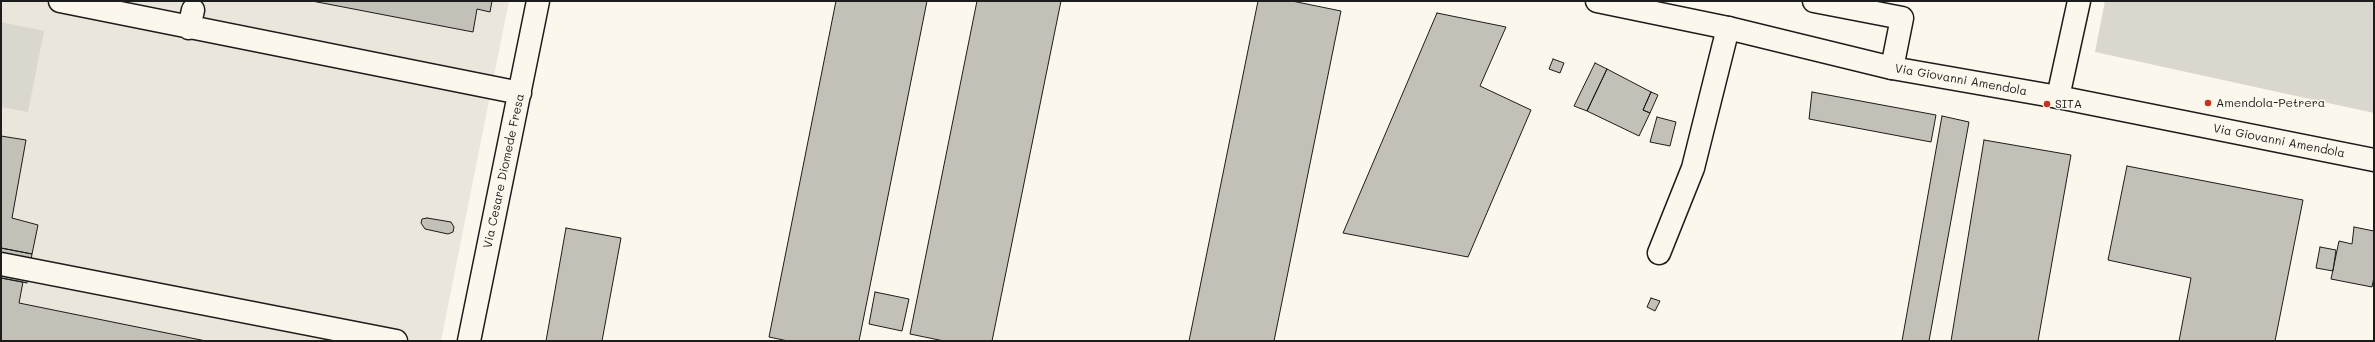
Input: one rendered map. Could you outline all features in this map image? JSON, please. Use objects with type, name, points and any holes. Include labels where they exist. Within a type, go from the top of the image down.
[{"type":"main road","points":[[60,1],[191,19],[520,93]]},
{"type":"main road","name":"Via Cesare Diomede Fresa","points":[[469,341],[538,1]]},
{"type":"main road","name":"Via Giovanni Amendola","points":[[1597,1],[1728,28],[1892,68],[2058,97],[2374,160]]},
{"type":"main road","points":[[1814,1],[1904,10],[1892,68]]},
{"type":"main road","points":[[2058,97],[2080,1]]},
{"type":"main road","points":[[1659,253],[1693,168],[1728,28]]},
{"type":"main road","points":[[1,264],[396,341]]},
{"type":"shaded area","points":[[1,1],[509,1],[441,341],[1,341]]},
{"type":"shaded area","points":[[2105,1],[2374,1],[2374,113],[2095,52]]},
{"type":"shaded area","points":[[1,22],[44,31],[28,112],[1,107]]},
{"type":"building","points":[[312,1],[492,1],[490,12],[477,9],[473,32]]},
{"type":"building","points":[[836,1],[927,1],[859,341],[788,341],[769,337]]},
{"type":"building","points":[[977,1],[1061,1],[992,341],[944,341],[910,334]]},
{"type":"building","points":[[1258,1],[1292,1],[1341,11],[1274,341],[1189,341]]},
{"type":"building","points":[[1437,13],[1506,27],[1480,86],[1531,110],[1468,257],[1343,233]]},
{"type":"building","points":[[1553,59],[1564,63],[1560,73],[1549,69]]},
{"type":"building","points":[[1595,63],[1607,69],[1587,111],[1574,106]]},
{"type":"building","points":[[1607,69],[1651,92],[1643,110],[1650,113],[1639,136],[1587,111]]},
{"type":"building","points":[[1651,92],[1658,95],[1650,113],[1643,110]]},
{"type":"building","points":[[1812,92],[1936,115],[1931,142],[1809,119]]},
{"type":"building","points":[[1942,116],[1969,122],[1929,341],[1902,341]]},
{"type":"building","points":[[1657,117],[1676,122],[1670,146],[1650,142]]},
{"type":"building","points":[[1,136],[26,140],[12,218],[38,225],[32,254],[1,248]]},
{"type":"building","points":[[1984,140],[2071,155],[2038,341],[1951,341]]},
{"type":"building","points":[[2127,166],[2303,200],[2275,341],[2179,341],[2191,278],[2108,260]]},
{"type":"building","points":[[427,218],[451,222],[454,227],[453,232],[448,234],[425,229],[421,223],[422,219]]},
{"type":"building","points":[[2354,227],[2374,231],[2374,277],[2372,287],[2331,279],[2339,241],[2352,244]]},
{"type":"building","points":[[566,228],[621,238],[602,341],[546,341]]},
{"type":"building","points":[[2320,247],[2336,250],[2333,271],[2316,268]]},
{"type":"building","points":[[1,248],[32,254],[27,283],[1,278]]},
{"type":"building","points":[[1,278],[23,282],[19,303],[206,341],[1,341]]},
{"type":"building","points":[[875,292],[909,299],[902,331],[869,324]]},
{"type":"building","points":[[1651,298],[1660,301],[1655,311],[1647,307]]},
{"type":"place","name":"Amendola-Petrera","points":[[2208,103]]},
{"type":"place","name":"SITA","points":[[2047,104]]}]
